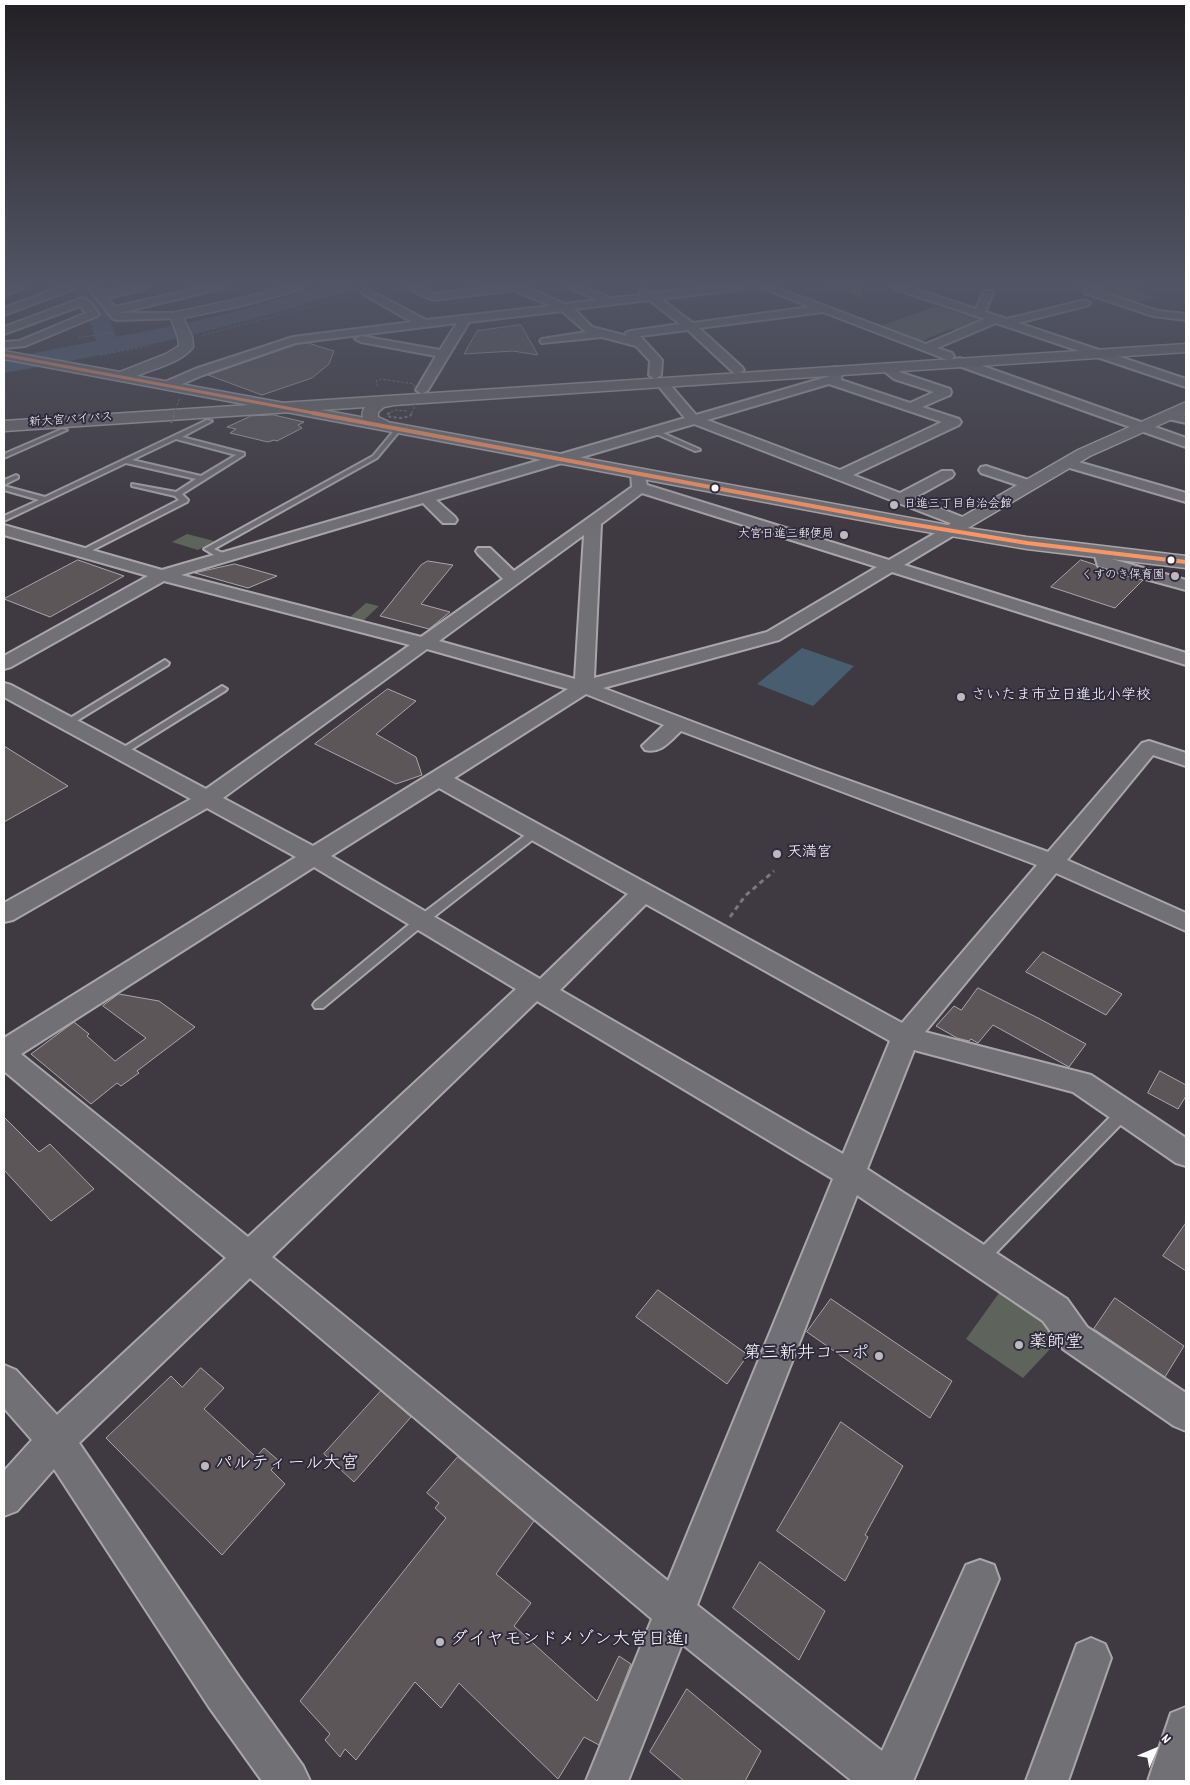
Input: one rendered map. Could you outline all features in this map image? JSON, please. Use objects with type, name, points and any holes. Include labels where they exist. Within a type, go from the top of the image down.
[{"type":"highway","name":"新大宮バイパス","points":[[4,426],[395,400],[659,379],[752,369]]},
{"type":"highway","name":"新大宮バイパス","points":[[4,417],[422,390],[659,379],[833,376],[877,369]]},
{"type":"highway","points":[[381,424],[370,418],[370,410],[379,404],[395,400]]},
{"type":"street","points":[[80,369],[564,459],[639,480],[891,566],[1186,659]]},
{"type":"street","points":[[121,377],[139,369]]},
{"type":"street","points":[[169,385],[207,369]]},
{"type":"street","points":[[422,390],[435,369]]},
{"type":"street","points":[[657,369],[659,379],[693,419],[903,498],[957,527]]},
{"type":"street","points":[[888,369],[898,376],[945,392],[911,407]]},
{"type":"street","points":[[983,369],[1186,443]]},
{"type":"street","points":[[1142,369],[1186,384]]},
{"type":"street","points":[[4,663],[162,575],[656,432],[833,376],[954,422],[842,475]]},
{"type":"street","points":[[4,1051],[584,687],[773,636],[1084,453],[1186,407]]},
{"type":"street","points":[[1169,415],[1186,419]]},
{"type":"street","points":[[1084,453],[1144,471]]},
{"type":"street","points":[[1068,463],[1186,498]]},
{"type":"street","points":[[986,470],[1029,485]]},
{"type":"street","points":[[903,498],[947,474]]},
{"type":"street","points":[[4,914],[207,799],[593,521],[639,480]]},
{"type":"street","points":[[639,480],[957,527],[1102,552],[1186,562]]},
{"type":"street","points":[[426,498],[449,520]]},
{"type":"street","points":[[584,687],[593,521]]},
{"type":"street","points":[[4,530],[162,575],[425,643],[584,687],[810,774],[1051,862],[1186,923]]},
{"type":"street","points":[[484,551],[513,579]]},
{"type":"street","points":[[1102,552],[1104,562],[1186,586]]},
{"type":"street","points":[[4,689],[313,856],[849,1173],[1055,1310],[1075,1338],[1186,1414]]},
{"type":"street","points":[[652,746],[678,723]]},
{"type":"street","points":[[606,1781],[905,1037],[1149,748],[1186,760]]},
{"type":"street","points":[[438,778],[905,1037],[1081,1083],[1186,1154]]},
{"type":"street","points":[[4,1498],[56,1440],[644,892]]},
{"type":"street","points":[[4,1056],[250,1258],[674,1612],[886,1781]]},
{"type":"street","points":[[4,1382],[56,1440],[224,1692],[288,1781]]},
{"type":"street","points":[[891,1781],[980,1580]]},
{"type":"street","points":[[1047,1781],[1091,1658]]},
{"type":"street","points":[[1170,1781],[1186,1728]]},
{"type":"lane","points":[[4,519],[209,420]]},
{"type":"lane","points":[[224,557],[208,549],[375,457],[399,428]]},
{"type":"lane","points":[[4,456],[64,430]]},
{"type":"lane","points":[[656,432],[697,450]]},
{"type":"lane","points":[[176,437],[242,454],[177,494]]},
{"type":"lane","points":[[125,461],[201,478]]},
{"type":"lane","points":[[4,483],[16,477]]},
{"type":"lane","points":[[82,552],[184,500],[177,494],[134,485]]},
{"type":"lane","points":[[4,488],[45,499]]},
{"type":"lane","points":[[67,723],[165,663]]},
{"type":"lane","points":[[121,752],[222,689]]},
{"type":"lane","points":[[319,1005],[422,920],[536,832]]},
{"type":"lane","points":[[979,1259],[1124,1112]]},
{"type":"path","points":[[378,386],[376,384],[377,380],[381,379],[414,384],[415,406],[410,416],[393,418],[387,414],[395,410],[408,410]]},
{"type":"path","points":[[171,423],[180,397]]},
{"type":"path","points":[[718,934],[745,896],[774,871]]},
{"type":"shaded area","points":[[187,534],[214,541],[198,550],[172,542]]},
{"type":"shaded area","points":[[366,603],[379,606],[363,621],[349,618]]},
{"type":"shaded area","points":[[1004,1286],[1066,1332],[1023,1378],[966,1339]]},
{"type":"water","points":[[802,648],[854,666],[813,706],[757,684]]},
{"type":"building","points":[[225,369],[323,369],[312,378],[262,395],[208,375]]},
{"type":"building","points":[[274,415],[304,422],[298,425],[302,428],[277,441],[268,442],[230,433],[236,429],[227,427],[251,416]]},
{"type":"building","points":[[78,560],[124,576],[50,617],[4,599]]},
{"type":"building","points":[[1081,560],[1096,565],[1098,568],[1143,580],[1115,608],[1051,587]]},
{"type":"building","points":[[428,561],[453,565],[421,604],[450,612],[429,629],[380,616],[421,565]]},
{"type":"building","points":[[235,564],[277,576],[248,588],[195,573]]},
{"type":"building","points":[[388,689],[416,701],[376,734],[416,757],[422,775],[396,784],[315,744]]},
{"type":"building","points":[[4,746],[68,786],[4,822]]},
{"type":"building","points":[[1043,952],[1122,994],[1106,1015],[1026,972]]},
{"type":"building","points":[[978,988],[1086,1044],[1069,1067],[993,1025],[978,1043],[971,1039],[969,1041],[957,1038],[936,1026],[954,1006],[961,1010]]},
{"type":"building","points":[[119,994],[159,1001],[195,1027],[137,1071],[139,1073],[121,1086],[117,1083],[91,1104],[31,1054],[74,1022],[89,1034],[87,1036],[115,1061],[146,1038],[103,1006]]},
{"type":"building","points":[[1160,1071],[1186,1085],[1186,1096],[1178,1109],[1148,1093]]},
{"type":"building","points":[[4,1117],[39,1152],[50,1144],[94,1189],[51,1221],[4,1170]]},
{"type":"building","points":[[1186,1223],[1186,1271],[1163,1256]]},
{"type":"building","points":[[658,1290],[748,1355],[727,1384],[636,1317]]},
{"type":"building","points":[[1115,1298],[1184,1346],[1165,1377],[1094,1329]]},
{"type":"building","name":"第三新井コーポ","points":[[831,1299],[952,1381],[930,1418],[807,1332]]},
{"type":"building","name":"パルティール大宮","points":[[201,1368],[224,1388],[204,1409],[256,1457],[264,1448],[279,1461],[271,1470],[285,1484],[222,1555],[106,1438],[171,1376],[182,1387]]},
{"type":"building","points":[[381,1391],[411,1417],[354,1482],[324,1454]]},
{"type":"building","points":[[841,1422],[903,1466],[865,1535],[868,1537],[845,1581],[777,1531]]},
{"type":"building","name":"ダイヤモンドメゾン大宮日進1","points":[[458,1457],[534,1521],[496,1574],[531,1603],[514,1626],[597,1701],[619,1656],[631,1664],[599,1745],[584,1737],[558,1779],[459,1683],[441,1708],[415,1682],[356,1760],[345,1749],[340,1757],[325,1740],[330,1734],[300,1701],[446,1518],[435,1508],[439,1503],[427,1493]]},
{"type":"building","points":[[760,1562],[825,1611],[799,1660],[733,1608]]},
{"type":"building","points":[[687,1689],[761,1751],[745,1781],[684,1781],[650,1752]]},
{"type":"transit line","points":[[81,369],[898,522],[1027,543],[1186,562]]},
{"type":"place","name":"日進三丁目自治会館","points":[[894,505]]},
{"type":"place","name":"大宮日進三郵便局","points":[[844,535]]},
{"type":"place","name":"くすのき保育園","points":[[1175,576]]},
{"type":"place","name":"さいたま市立日進北小学校","points":[[961,697]]},
{"type":"place","name":"天満宮","points":[[777,854]]},
{"type":"place","name":"薬師堂","points":[[1019,1345]]},
{"type":"place","name":"第三新井コーポ","points":[[879,1356]]},
{"type":"place","name":"パルティール大宮","points":[[205,1466]]},
{"type":"place","name":"ダイヤモンドメゾン大宮日進1","points":[[440,1642]]}]
